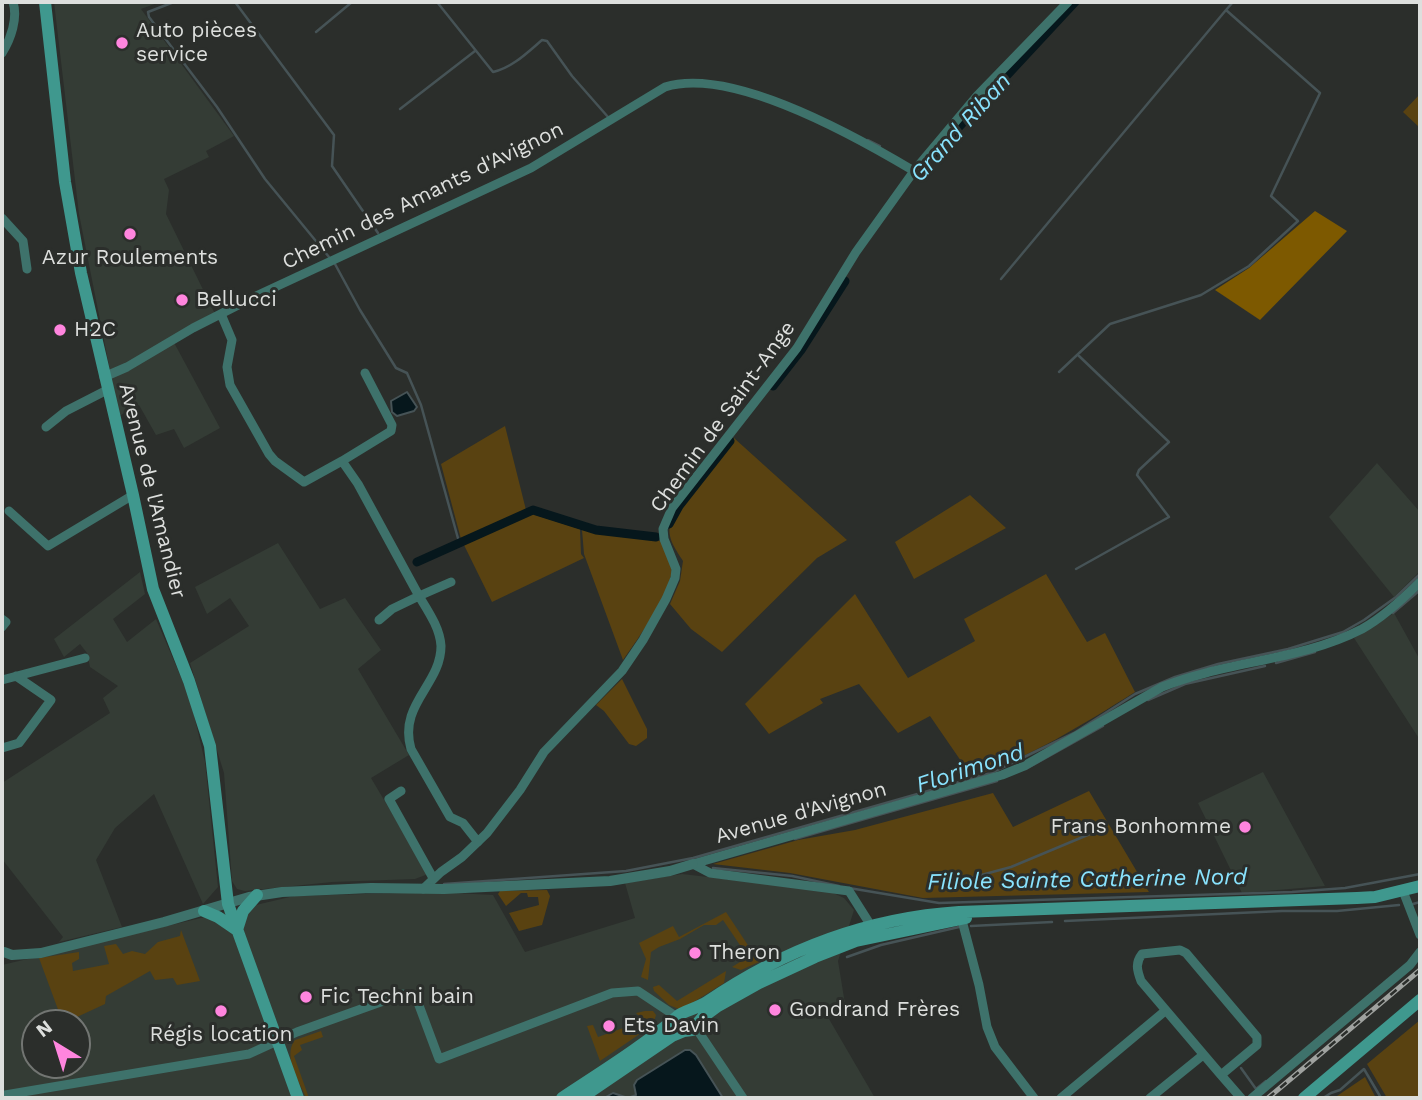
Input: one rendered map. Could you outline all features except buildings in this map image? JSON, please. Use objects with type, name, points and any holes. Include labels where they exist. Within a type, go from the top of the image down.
[{"type":"main road","name":"Avenue de l'Amandier","points":[[45,2],[65,182],[80,273],[153,589],[189,681],[210,746],[228,904],[298,1098]]},
{"type":"main road","points":[[562,1098],[686,1022],[771,963],[804,948],[871,931],[915,916],[1374,897],[1420,886]]},
{"type":"main road","points":[[204,911],[218,916],[237,930],[243,911],[257,895]]},
{"type":"main road","points":[[1304,1098],[1420,1000]]},
{"type":"main road","points":[[581,1098],[672,1036],[686,1022]]},
{"type":"street","points":[[2,53],[15,18],[13,2]]},
{"type":"street","name":"Chemin de Saint-Ange","points":[[423,889],[478,842],[520,790],[544,752],[622,671],[643,640],[675,578],[676,569],[664,539],[663,528],[672,508],[797,348],[856,251],[914,171],[977,96],[1068,2]]},
{"type":"street","name":"Chemin des Amants d'Avignon","points":[[47,427],[127,367],[193,328],[531,168],[665,87],[680,82],[711,84],[785,105],[862,139],[914,171]]},
{"type":"street","points":[[2,218],[23,241],[27,269]]},
{"type":"street","points":[[221,314],[232,340],[227,367],[230,385],[275,461],[304,482],[391,431],[392,425],[365,373]]},
{"type":"street","points":[[342,461],[358,484],[436,625],[441,645],[438,660],[412,709],[408,739],[450,817],[463,824],[478,842]]},
{"type":"street","points":[[9,511],[48,546],[133,495]]},
{"type":"street","points":[[379,620],[392,609],[451,582]]},
{"type":"street","name":"Avenue d'Avignon","points":[[2,952],[12,956],[41,953],[257,895],[325,888],[423,889],[610,881],[670,871],[1002,775],[1034,761],[1138,699],[1181,680],[1323,644],[1362,628],[1387,612],[1420,582]]},
{"type":"street","points":[[2,618],[6,622],[2,628]]},
{"type":"street","points":[[2,679],[85,658]]},
{"type":"street","points":[[2,748],[19,743],[51,700],[16,676]]},
{"type":"street","points":[[401,791],[389,799],[433,878]]},
{"type":"street","points":[[693,864],[710,873],[849,891],[871,931]]},
{"type":"street","points":[[1403,891],[1420,936]]},
{"type":"street","points":[[960,915],[987,1027],[995,1048],[1029,1097]]},
{"type":"street","points":[[1221,1075],[1257,1045],[1257,1037],[1186,953],[1180,950],[1142,954],[1137,970],[1141,981],[1203,1055],[1241,1098]]},
{"type":"street","points":[[1252,1098],[1410,965],[1420,952]]},
{"type":"street","points":[[2,1098],[5,1095],[249,1054],[403,993],[417,1000],[439,1059],[612,993],[638,991],[686,1022],[743,1098]]},
{"type":"street","points":[[1061,1098],[1165,1010]]},
{"type":"street","points":[[1150,1098],[1203,1055]]},
{"type":"shaded area","points":[[54,2],[160,2],[141,9],[234,136],[206,151],[209,157],[164,179],[169,190],[166,214],[215,314],[171,337],[220,428],[184,448],[174,429],[156,435],[139,405],[119,416],[79,214]]},
{"type":"shaded area","points":[[1420,94],[1420,128],[1403,112]]},
{"type":"shaded area","points":[[1315,211],[1347,231],[1260,320],[1215,290],[1249,268]]},
{"type":"shaded area","points":[[407,392],[417,407],[414,411],[397,416],[392,412],[391,401]]},
{"type":"shaded area","points":[[505,426],[526,510],[461,539],[441,464]]},
{"type":"shaded area","points":[[734,438],[847,540],[817,558],[722,652],[691,629],[670,604],[680,581],[683,561],[673,545],[669,531],[680,507]]},
{"type":"shaded area","points":[[1377,463],[1420,512],[1420,571],[1394,597],[1329,517]]},
{"type":"shaded area","points":[[970,495],[1006,528],[914,579],[895,542]]},
{"type":"shaded area","points":[[532,514],[580,529],[581,554],[584,558],[492,602],[463,543]]},
{"type":"shaded area","points":[[582,530],[661,541],[672,566],[661,601],[623,660],[584,554]]},
{"type":"shaded area","points":[[278,543],[320,609],[345,598],[381,650],[358,669],[409,755],[371,778],[428,874],[415,879],[332,882],[245,891],[237,889],[232,881],[224,773],[190,663],[249,626],[230,598],[207,614],[195,587]]},
{"type":"shaded area","points":[[140,572],[145,594],[113,619],[127,642],[156,619],[190,698],[205,762],[218,887],[203,904],[154,794],[115,828],[96,860],[122,927],[59,942],[63,937],[2,859],[2,783],[110,713],[103,698],[118,686],[90,667],[87,653],[80,644],[64,657],[54,639]]},
{"type":"shaded area","points":[[1046,574],[1087,642],[1105,633],[1135,692],[1076,728],[1015,760],[972,777],[930,716],[898,733],[859,684],[820,699],[823,703],[769,734],[745,704],[855,594],[908,678],[975,641],[964,619]]},
{"type":"shaded area","points":[[1394,613],[1420,660],[1420,740],[1354,638]]},
{"type":"shaded area","points":[[622,679],[647,729],[647,738],[636,746],[629,744],[604,711],[596,705]]},
{"type":"shaded area","points":[[1263,772],[1325,886],[1242,893],[1198,803]]},
{"type":"shaded area","points":[[1089,791],[1149,892],[923,898],[790,873],[713,864],[798,840],[855,830],[993,793],[1013,827]]},
{"type":"shaded area","points":[[682,874],[829,891],[844,898],[854,910],[838,961],[846,1010],[829,1019],[875,1098],[2,1098],[2,965],[294,896],[435,892],[493,895],[525,952],[635,918],[625,883]]},
{"type":"shaded area","points":[[547,890],[550,896],[542,925],[519,931],[509,913],[539,905],[538,897],[528,897],[527,893],[521,893],[506,906],[498,894],[500,891]]},
{"type":"shaded area","points":[[726,912],[759,962],[741,970],[732,967],[748,957],[723,920],[716,925],[704,925],[651,952],[648,980],[641,977],[646,959],[639,943],[673,926],[679,937]]},
{"type":"shaded area","points":[[181,930],[200,981],[177,985],[173,978],[155,980],[150,971],[106,996],[105,1004],[91,1010],[58,1009],[39,958],[79,952],[79,959],[72,963],[73,971],[109,964],[104,946],[116,944],[123,954],[132,951],[145,954],[158,942],[180,936]]},
{"type":"shaded area","points":[[726,971],[724,983],[681,1010],[669,1005],[653,987],[659,985],[677,1001]]},
{"type":"shaded area","points":[[653,1011],[656,1015],[653,1025],[600,1061],[587,1026],[593,1025],[598,1037],[626,1027],[624,1021],[636,1023],[641,1018],[636,1013]]},
{"type":"shaded area","points":[[1420,1020],[1420,1098],[1387,1098],[1367,1064]]},
{"type":"shaded area","points":[[321,1031],[323,1037],[300,1045],[302,1050],[294,1056],[309,1098],[306,1098],[293,1069],[291,1046],[295,1040]]},
{"type":"shaded area","points":[[685,1050],[690,1050],[696,1055],[723,1098],[628,1098],[636,1095],[634,1085],[637,1080]]},
{"type":"shaded area","points":[[1365,1077],[1376,1098],[1333,1098],[1337,1096]]},
{"type":"shaded area","points":[[613,1093],[628,1098],[604,1098]]},
{"type":"waterway","points":[[174,2],[148,12],[149,17],[217,107],[265,179],[329,257]]},
{"type":"waterway","points":[[235,2],[334,135],[332,166],[378,233]]},
{"type":"waterway","points":[[316,32],[352,2]]},
{"type":"waterway","points":[[437,2],[493,72],[513,63],[542,40],[547,41],[572,76],[608,117]]},
{"type":"waterway","name":"Grand Riban","points":[[931,157],[1075,2]]},
{"type":"waterway","points":[[1059,372],[1110,324],[1201,295],[1249,266],[1298,221],[1271,196],[1320,93],[1226,10],[1233,2]]},
{"type":"waterway","points":[[1001,279],[1226,10]]},
{"type":"waterway","points":[[400,109],[475,51]]},
{"type":"waterway","points":[[868,140],[880,146]]},
{"type":"waterway","points":[[335,264],[396,368],[407,373],[421,405],[459,542]]},
{"type":"waterway","name":"Grand Riban","points":[[773,386],[801,350],[845,281]]},
{"type":"waterway","points":[[1076,569],[1169,517],[1137,475],[1169,442],[1079,356]]},
{"type":"waterway","name":"Grand Riban","points":[[669,524],[679,506],[730,441]]},
{"type":"waterway","name":"Grand Riban","points":[[417,562],[533,510],[596,530],[656,537]]},
{"type":"waterway","points":[[444,884],[626,871],[693,858],[991,773],[1074,733],[1135,694],[1175,677],[1218,664],[1288,649],[1343,632],[1396,597],[1420,574]]},
{"type":"waterway","name":"Florimond","points":[[1393,613],[1420,590]]},
{"type":"waterway","name":"Florimond","points":[[1276,663],[1315,652]]},
{"type":"waterway","name":"Florimond","points":[[1148,700],[1185,684],[1265,666]]},
{"type":"waterway","name":"Florimond","points":[[1026,769],[1103,726]]},
{"type":"waterway","name":"Florimond","points":[[795,839],[997,781]]},
{"type":"waterway","points":[[944,885],[1011,867],[1090,834]]},
{"type":"waterway","name":"Filiole Sainte Catherine Nord","points":[[713,868],[792,876],[839,886]]},
{"type":"waterway","name":"Filiole Sainte Catherine Nord","points":[[849,888],[939,903],[1292,892],[1345,888],[1420,874]]},
{"type":"waterway","points":[[1413,904],[1420,902]]},
{"type":"waterway","points":[[1065,921],[1337,911],[1399,905]]},
{"type":"waterway","points":[[971,926],[1052,922]]},
{"type":"waterway","points":[[847,957],[881,945],[959,927]]},
{"type":"waterway","points":[[1241,1068],[1256,1089],[1266,1081]]},
{"type":"waterway","points":[[1323,1098],[1340,1090],[1364,1069],[1381,1098]]},
{"type":"railway","points":[[1268,1098],[1420,970]]},
{"type":"place","name":"Auto pièces service","points":[[122,43]]},
{"type":"place","name":"Azur Roulements","points":[[130,234]]},
{"type":"place","name":"Bellucci","points":[[182,300]]},
{"type":"place","name":"H2C","points":[[60,330]]},
{"type":"place","name":"Frans Bonhomme","points":[[1245,827]]},
{"type":"place","name":"Theron","points":[[695,953]]},
{"type":"place","name":"Fic Techni bain","points":[[306,997]]},
{"type":"place","name":"Gondrand Frères","points":[[775,1010]]},
{"type":"place","name":"Régis location","points":[[221,1011]]},
{"type":"place","name":"Ets Davin","points":[[609,1026]]}]
